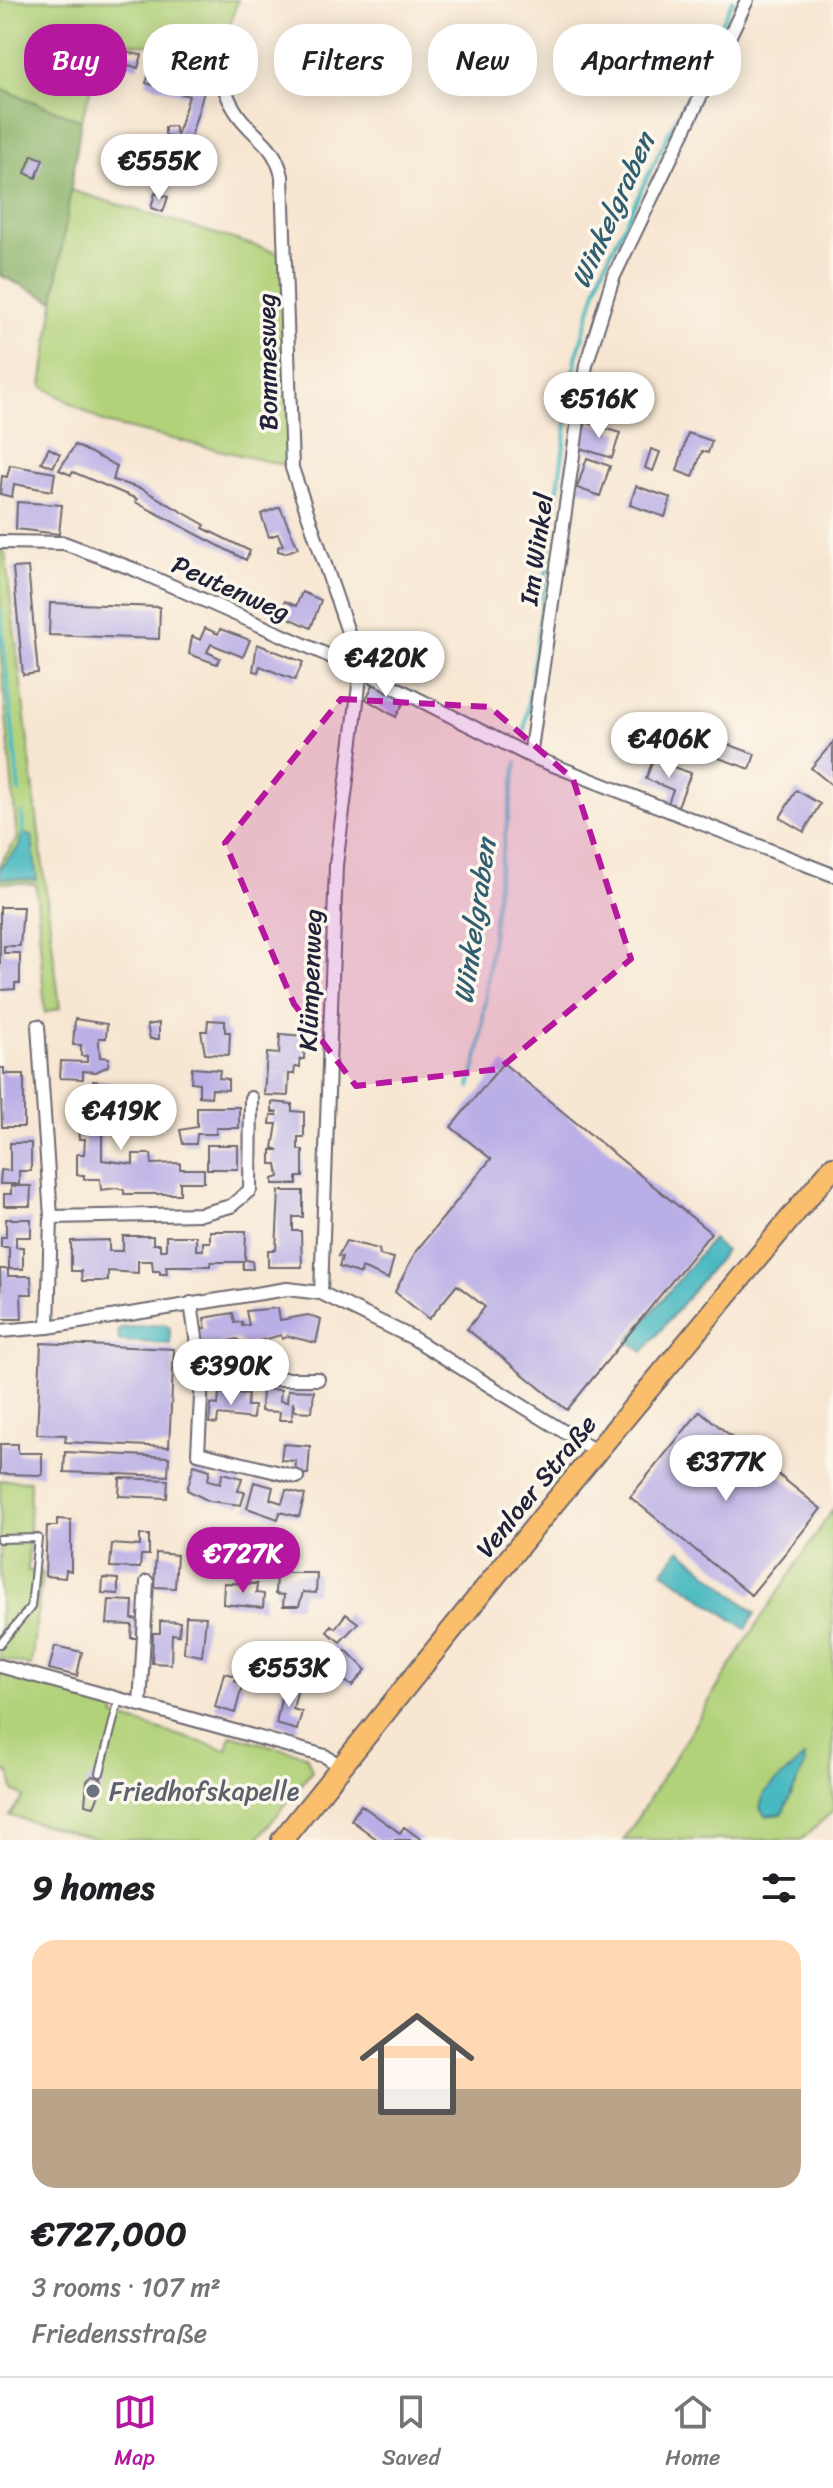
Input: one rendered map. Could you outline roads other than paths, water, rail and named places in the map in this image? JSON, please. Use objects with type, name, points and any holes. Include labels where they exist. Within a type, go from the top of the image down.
[{"type":"main road","name":"Venloer Straße","points":[[282,1840],[833,1167]]},
{"type":"street","name":"Im Winkel","points":[[530,756],[586,365],[613,278],[747,0]]},
{"type":"street","name":"Bommesweg","points":[[227,96],[246,125],[273,149],[282,176],[292,468],[361,670]]},
{"type":"street","name":"Peutenweg","points":[[0,542],[64,543],[136,570],[361,670],[530,756],[833,875]]},
{"type":"street","name":"Klümpenweg","points":[[321,1293],[336,865],[361,670]]},
{"type":"street","points":[[38,1026],[51,1217],[48,1327]]},
{"type":"street","points":[[51,1217],[201,1214],[231,1206],[250,1190],[251,1098]]},
{"type":"street","points":[[0,1331],[48,1327],[287,1289],[321,1293],[466,1368],[597,1452]]},
{"type":"street","points":[[191,1303],[202,1379],[198,1453],[297,1477]]},
{"type":"street","points":[[202,1379],[318,1379]]},
{"type":"street","points":[[140,1705],[147,1582]]},
{"type":"street","points":[[0,1666],[325,1756],[340,1766]]},
{"type":"lane","points":[[0,1539],[38,1538],[31,1607],[0,1644]]},
{"type":"lane","points":[[100,1773],[119,1699]]},
{"type":"water","points":[[22,834],[32,836],[37,880],[0,878],[0,868],[19,847]]},
{"type":"water","points":[[712,1239],[725,1251],[643,1352],[628,1341]]},
{"type":"water","points":[[164,1324],[170,1328],[170,1344],[119,1341],[118,1331],[122,1328]]},
{"type":"water","points":[[680,1549],[755,1613],[746,1629],[663,1571]]},
{"type":"water","points":[[804,1757],[805,1766],[782,1814],[765,1816],[760,1808],[764,1793]]},
{"type":"waterway","name":"Winkelgraben","points":[[524,734],[576,358],[601,273],[733,0]]},
{"type":"waterway","points":[[0,611],[19,791]]},
{"type":"waterway","name":"Winkelgraben","points":[[470,1087],[480,1047],[499,872],[517,762]]},
{"type":"waterway","points":[[22,813],[24,839]]},
{"type":"place","name":"Friedhofskapelle","points":[[93,1791]]}]
